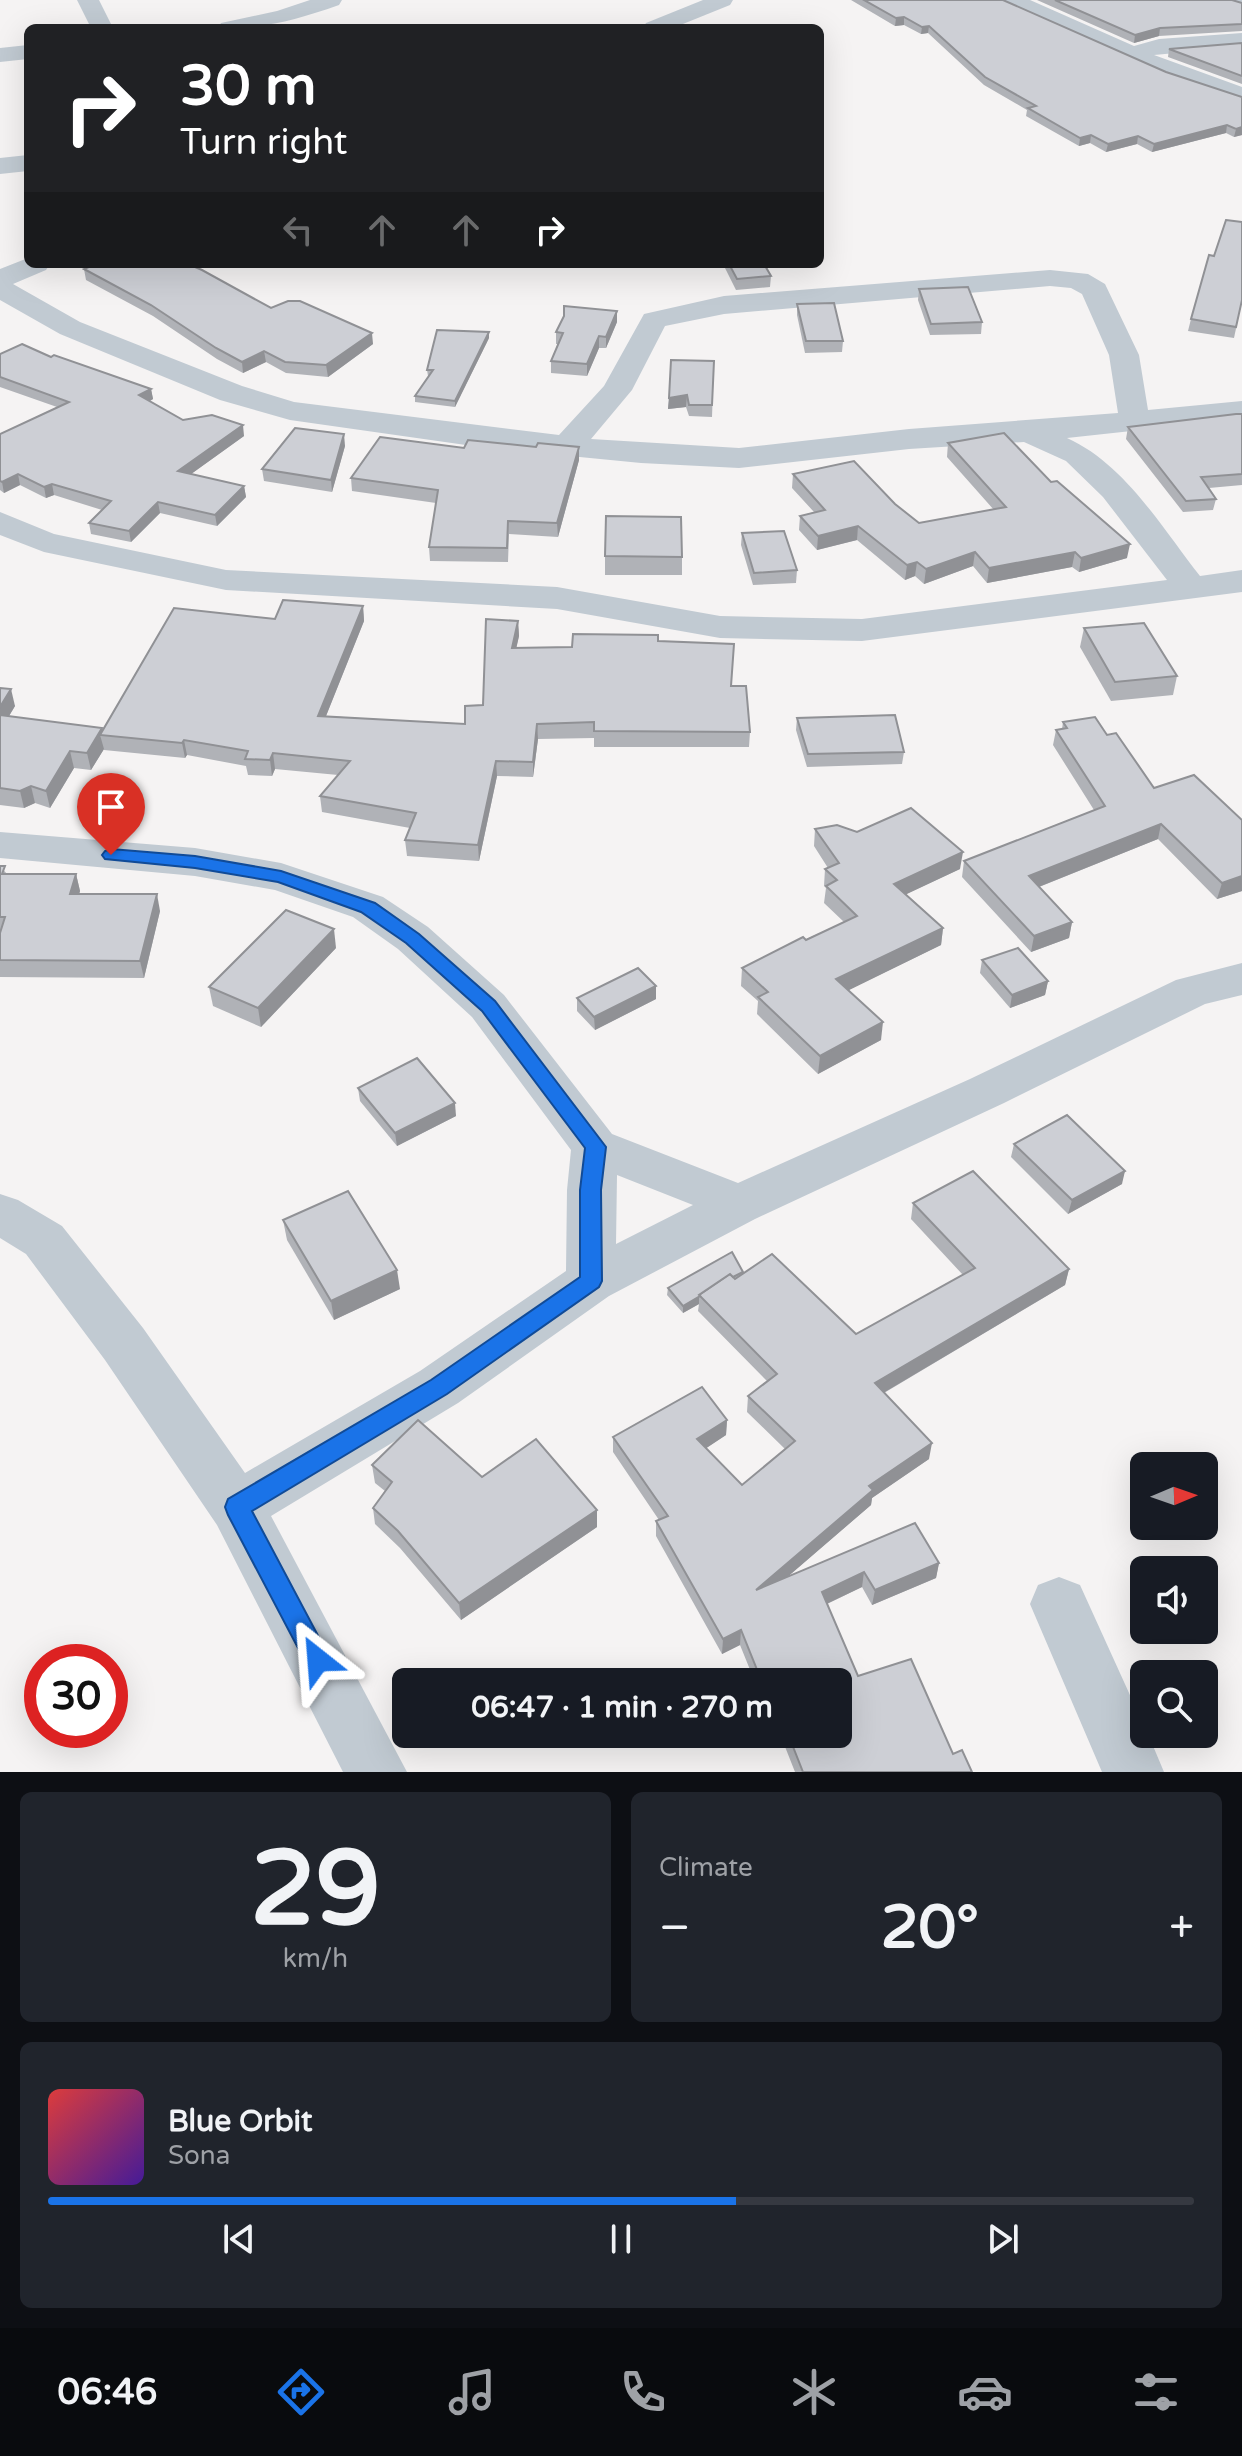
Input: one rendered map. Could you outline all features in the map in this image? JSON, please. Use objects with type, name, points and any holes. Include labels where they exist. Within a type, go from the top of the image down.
[{"type":"street","points":[[88,0],[100,24]]},
{"type":"street","points":[[248,24],[282,17],[331,0]]},
{"type":"street","points":[[664,24],[722,0]]},
{"type":"street","points":[[1012,0],[1131,54],[1242,95]]},
{"type":"street","points":[[652,4],[687,15]]},
{"type":"street","points":[[1131,54],[1159,46],[1242,40]]},
{"type":"street","points":[[0,55],[24,52]]},
{"type":"street","points":[[0,166],[24,163]]},
{"type":"street","points":[[0,279],[26,268]]},
{"type":"street","points":[[567,446],[617,390],[654,320],[724,305],[1050,278],[1078,280],[1095,290],[1097,304],[1127,363],[1130,410],[1137,419]]},
{"type":"street","points":[[0,288],[70,328],[231,393],[290,411],[567,446],[739,458],[909,439],[1029,432],[1079,439],[1137,419],[1242,410]]},
{"type":"street","points":[[1079,439],[1191,587]]},
{"type":"street","points":[[0,522],[44,542],[226,580],[557,598],[720,627],[862,630],[1242,581]]},
{"type":"street","points":[[0,845],[209,864],[281,877],[368,907],[413,938],[488,1006],[595,1147],[738,1205]]},
{"type":"street","points":[[237,1507],[439,1387],[591,1281],[738,1205],[987,1091],[1192,991],[1242,979]]},
{"type":"street","points":[[591,1281],[591,1190],[595,1147]]},
{"type":"street","points":[[0,1214],[44,1240],[124,1344],[237,1507],[376,1772]]},
{"type":"street","points":[[1059,1604],[1133,1772]]},
{"type":"building","points":[[864,0],[1003,0],[1166,72],[1242,97],[1242,127],[1236,129],[1227,125],[1154,144],[1138,136],[1108,144],[1091,135],[1080,138],[1028,108],[1036,106],[985,77],[929,26],[922,27],[904,17],[896,18]]},
{"type":"building","points":[[1055,0],[1232,0],[1242,3],[1242,24],[1160,28],[1135,35]]},
{"type":"building","points":[[1242,43],[1242,76],[1169,49]]},
{"type":"building","points":[[1226,220],[1242,222],[1242,300],[1236,327],[1191,319],[1209,255],[1214,256]]},
{"type":"building","points":[[197,268],[271,308],[288,301],[300,301],[372,333],[326,365],[285,362],[264,351],[242,362],[151,305],[84,269]]},
{"type":"building","points":[[731,268],[766,268],[771,276],[737,279]]},
{"type":"building","points":[[968,287],[982,322],[931,324],[919,289]]},
{"type":"building","points":[[834,303],[843,341],[806,341],[797,304]]},
{"type":"building","points":[[564,306],[617,311],[606,337],[599,336],[587,364],[551,361],[563,333],[556,332],[564,316]]},
{"type":"building","points":[[437,330],[489,332],[455,401],[415,396],[433,370],[427,370]]},
{"type":"building","points":[[22,344],[51,357],[54,355],[151,389],[139,395],[183,420],[212,415],[243,425],[178,471],[244,486],[215,515],[158,502],[129,531],[89,523],[111,501],[52,484],[44,487],[18,474],[0,481],[0,434],[69,402],[0,377],[0,354]]},
{"type":"building","points":[[671,360],[714,361],[712,405],[689,405],[687,395],[669,398]]},
{"type":"building","points":[[1242,414],[1242,474],[1201,477],[1216,499],[1186,501],[1128,427]]},
{"type":"building","points":[[295,428],[344,434],[331,480],[262,469]]},
{"type":"building","points":[[1004,433],[1051,482],[1057,481],[1130,544],[1081,558],[1075,552],[989,568],[975,552],[926,569],[917,562],[907,565],[858,526],[818,536],[800,516],[825,510],[793,474],[854,461],[895,504],[919,523],[1006,507],[948,443]]},
{"type":"building","points":[[380,437],[464,448],[468,440],[536,447],[538,443],[579,447],[557,523],[508,521],[507,548],[429,547],[438,490],[351,478]]},
{"type":"building","points":[[606,516],[681,517],[682,557],[605,556]]},
{"type":"building","points":[[784,531],[797,570],[754,573],[742,533]]},
{"type":"building","points":[[283,600],[363,606],[318,716],[465,724],[465,706],[483,705],[486,619],[518,621],[512,648],[572,647],[573,634],[658,635],[658,641],[734,644],[731,686],[746,686],[750,732],[594,731],[594,722],[537,724],[533,762],[496,761],[478,845],[405,840],[416,813],[320,796],[350,761],[273,753],[270,760],[245,759],[248,751],[184,740],[182,743],[100,735],[174,608],[275,619]]},
{"type":"building","points":[[1144,623],[1177,676],[1115,682],[1084,628]]},
{"type":"building","points":[[0,688],[11,689],[0,707]]},
{"type":"building","points":[[0,715],[102,728],[87,753],[70,751],[46,791],[31,786],[20,791],[0,788]]},
{"type":"building","points":[[895,715],[904,752],[808,754],[797,718]]},
{"type":"building","points":[[1095,717],[1107,735],[1116,733],[1154,788],[1194,775],[1242,820],[1242,876],[1222,883],[1161,824],[1029,876],[1072,922],[1034,936],[964,861],[1105,806],[1056,730],[1067,728],[1063,722]]},
{"type":"building","points":[[911,808],[963,852],[894,884],[943,928],[836,979],[883,1022],[820,1056],[758,997],[768,992],[742,968],[803,937],[806,940],[857,916],[826,886],[837,880],[825,869],[839,863],[815,829],[837,825],[857,832]]},
{"type":"building","points":[[0,866],[5,866],[2,874],[76,874],[70,894],[157,894],[140,961],[0,960],[0,933],[5,917],[0,917]]},
{"type":"building","points":[[286,910],[334,929],[258,1008],[209,987]]},
{"type":"building","points":[[1018,948],[1048,981],[1012,995],[982,960]]},
{"type":"building","points":[[638,968],[656,986],[594,1017],[577,998]]},
{"type":"building","points":[[417,1058],[455,1103],[395,1133],[358,1088]]},
{"type":"building","points":[[1067,1115],[1125,1171],[1072,1200],[1014,1144]]},
{"type":"building","points":[[973,1171],[1069,1269],[875,1383],[932,1443],[869,1486],[873,1490],[756,1590],[915,1523],[939,1563],[875,1590],[864,1572],[822,1592],[858,1676],[911,1659],[953,1754],[962,1750],[972,1772],[803,1772],[794,1748],[852,1748],[852,1668],[756,1668],[741,1630],[723,1639],[656,1521],[668,1516],[613,1437],[702,1387],[727,1420],[697,1439],[742,1485],[795,1441],[748,1396],[777,1374],[699,1295],[730,1274],[735,1279],[772,1254],[856,1334],[975,1268],[913,1203]]},
{"type":"building","points":[[348,1191],[397,1270],[331,1301],[283,1220]]},
{"type":"building","points":[[732,1252],[743,1272],[733,1277],[730,1274],[683,1306],[668,1288]]},
{"type":"building","points":[[418,1420],[482,1477],[536,1439],[597,1510],[459,1603],[398,1531],[373,1508],[392,1482],[372,1465]]},
{"type":"route","points":[[111,855],[195,862],[281,877],[368,907],[413,938],[488,1006],[595,1147],[591,1190],[591,1281],[439,1387],[237,1507],[318,1660]]}]
